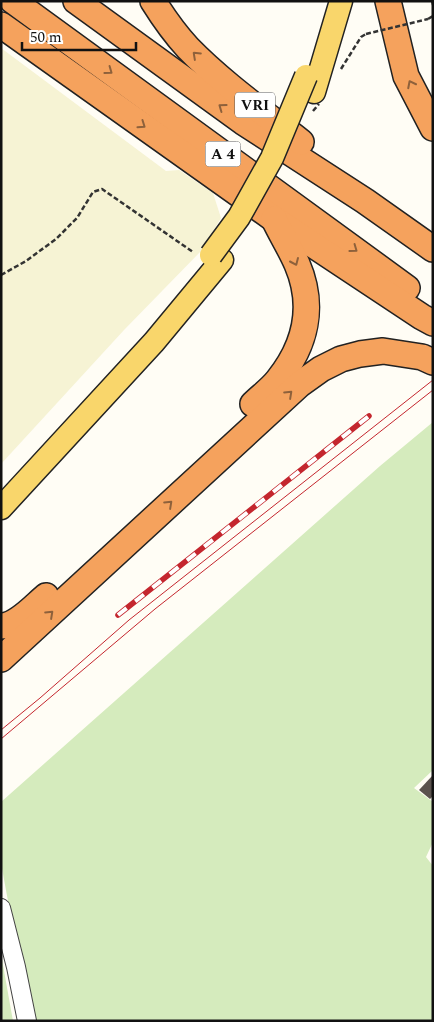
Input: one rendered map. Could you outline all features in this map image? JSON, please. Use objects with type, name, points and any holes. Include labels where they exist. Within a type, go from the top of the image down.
[{"type":"highway","name":"A 4","points":[[13,1],[433,307]]},
{"type":"highway","name":"A 4","points":[[76,1],[242,122],[365,201],[433,249]]},
{"type":"highway","name":"VRI","points":[[153,1],[162,16],[187,47],[306,146],[365,201]]},
{"type":"highway","points":[[388,1],[406,76],[433,128]]},
{"type":"highway","points":[[1,25],[274,219],[433,323]]},
{"type":"highway","points":[[1,30],[30,47]]},
{"type":"highway","points":[[1,626],[6,626],[25,615],[277,381],[291,362],[306,323],[306,301],[304,285],[297,264],[274,219]]},
{"type":"highway","points":[[1,659],[300,384],[321,369],[341,358],[383,351],[422,357],[433,362]]},
{"type":"main road","points":[[310,84],[328,1]]},
{"type":"main road","points":[[1,487],[213,259],[249,223],[283,164],[341,1]]},
{"type":"main road","points":[[1,508],[154,342],[213,259]]},
{"type":"street","points":[[1,908],[27,1021]]},
{"type":"path","points":[[366,34],[428,19],[433,16]]},
{"type":"path","points":[[1,275],[26,261],[56,239],[77,218],[93,192],[102,189],[196,253],[213,259]]},
{"type":"shaded area","points":[[1,48],[166,171],[179,170],[213,193],[221,218],[201,251],[124,330],[1,464]]},
{"type":"green space","points":[[433,422],[433,770],[414,788],[433,802],[433,842],[426,857],[433,866],[433,1021],[30,1021],[1,863],[1,802],[380,466]]},
{"type":"green space","points":[[1,954],[13,1021],[1,1021]]},
{"type":"building","points":[[433,775],[433,796],[430,799],[419,790]]},
{"type":"tram line","points":[[1,730],[129,620],[433,380]]},
{"type":"tram line","points":[[1,739],[155,609],[433,390]]},
{"type":"railway","points":[[118,615],[369,416]]}]
